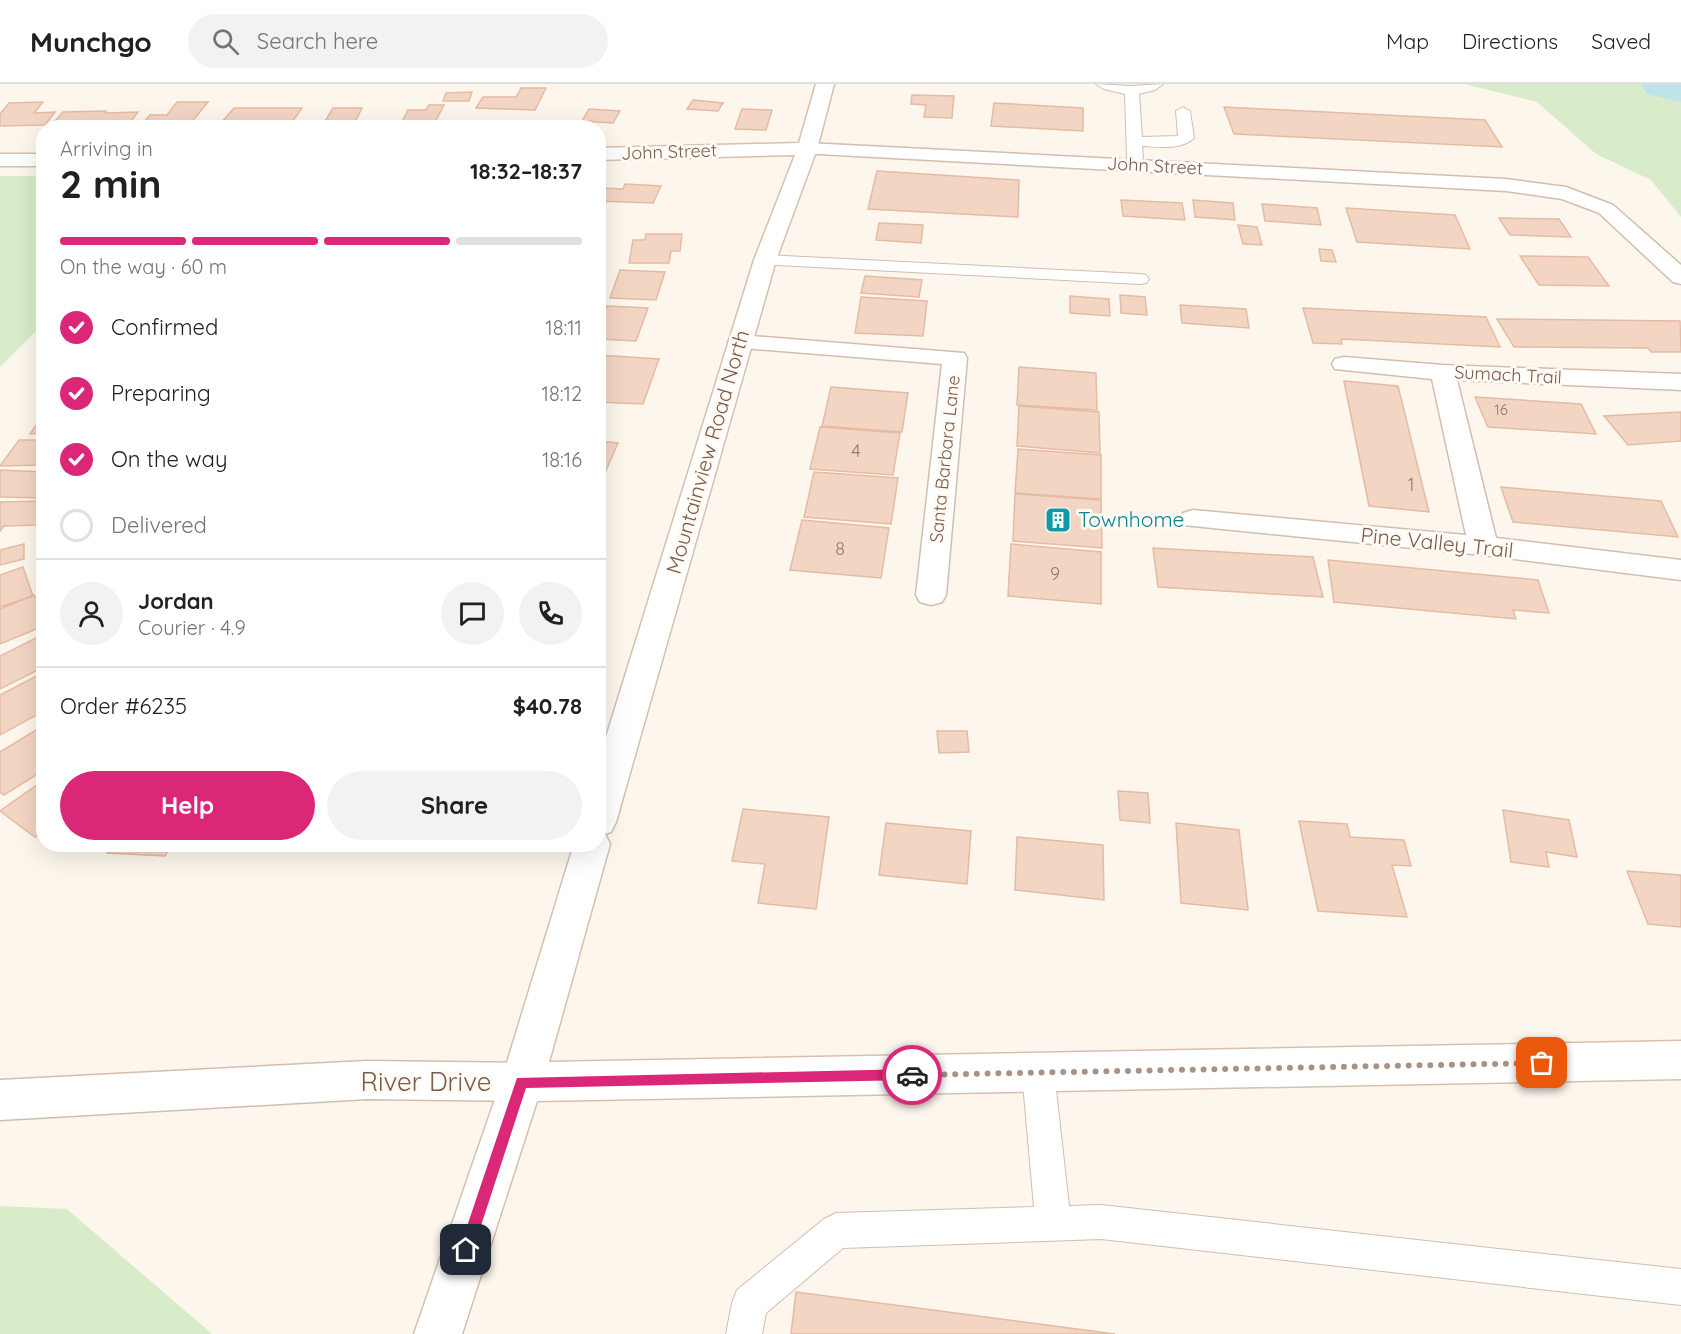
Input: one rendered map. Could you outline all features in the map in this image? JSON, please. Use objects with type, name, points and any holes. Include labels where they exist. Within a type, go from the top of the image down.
[{"type":"street","name":"Mountainview Road North","points":[[606,795],[765,260],[807,148],[825,84]]},
{"type":"street","name":"John Street","points":[[606,154],[807,148],[1506,185],[1566,193],[1606,209],[1681,277]]},
{"type":"street","points":[[0,160],[36,160]]},
{"type":"street","name":"Santa Barbara Lane","points":[[741,342],[955,358],[931,595]]},
{"type":"street","points":[[1344,364],[1443,372]]},
{"type":"street","name":"Sumach Trail","points":[[1483,546],[1443,372],[1681,382]]},
{"type":"street","name":"Pine Valley Trail","points":[[1193,519],[1483,546],[1681,570]]},
{"type":"street","points":[[438,1334],[522,1082],[590,852]]},
{"type":"street","name":"River Drive","points":[[0,1100],[367,1080],[522,1082],[1681,1060]]},
{"type":"lane","points":[[1103,84],[1132,90],[1144,89],[1156,84]]},
{"type":"lane","points":[[1132,90],[1136,165]]},
{"type":"lane","points":[[1135,141],[1161,143],[1177,142],[1186,138],[1183,111]]},
{"type":"lane","points":[[765,260],[1140,279]]},
{"type":"lane","points":[[1038,1072],[1053,1223]]},
{"type":"lane","points":[[744,1334],[750,1304],[837,1231],[1101,1222],[1681,1287]]},
{"type":"green space","points":[[1464,84],[1681,84],[1681,217],[1651,180],[1596,154],[1537,102]]},
{"type":"green space","points":[[0,176],[36,176],[36,331],[0,367]]},
{"type":"green space","points":[[0,1206],[67,1209],[212,1334],[0,1334]]},
{"type":"building","points":[[521,88],[546,88],[535,110],[476,108],[483,97],[516,97]]},
{"type":"building","points":[[472,92],[469,101],[443,101],[446,93]]},
{"type":"building","points":[[912,95],[954,96],[952,118],[924,117],[926,105],[911,104]]},
{"type":"building","points":[[693,100],[723,103],[718,111],[687,109]]},
{"type":"building","points":[[43,102],[34,113],[55,112],[49,120],[36,120],[36,125],[0,126],[0,114],[9,103]]},
{"type":"building","points":[[177,102],[208,102],[193,120],[146,120],[150,115],[167,115]]},
{"type":"building","points":[[994,103],[1083,108],[1083,131],[991,126]]},
{"type":"building","points":[[429,105],[444,105],[436,120],[403,120],[408,110],[426,110]]},
{"type":"building","points":[[1224,107],[1485,120],[1502,147],[1234,134]]},
{"type":"building","points":[[234,108],[302,108],[294,120],[224,120]]},
{"type":"building","points":[[333,108],[362,108],[356,120],[326,120]]},
{"type":"building","points":[[589,109],[620,111],[613,123],[606,123],[606,120],[583,120]]},
{"type":"building","points":[[742,109],[772,110],[766,130],[735,129]]},
{"type":"building","points":[[63,112],[138,112],[132,120],[56,120]]},
{"type":"building","points":[[877,171],[1019,180],[1018,217],[868,209]]},
{"type":"building","points":[[625,184],[661,186],[653,203],[606,201],[606,188],[623,189]]},
{"type":"building","points":[[1121,200],[1182,203],[1185,220],[1123,216]]},
{"type":"building","points":[[1193,200],[1233,203],[1235,220],[1195,217]]},
{"type":"building","points":[[1262,204],[1317,208],[1321,225],[1265,221]]},
{"type":"building","points":[[1346,208],[1455,215],[1470,249],[1357,242]]},
{"type":"building","points":[[1499,218],[1559,219],[1571,237],[1510,235]]},
{"type":"building","points":[[879,223],[923,225],[921,243],[876,240]]},
{"type":"building","points":[[1238,225],[1257,227],[1262,245],[1243,244]]},
{"type":"building","points":[[646,234],[682,234],[680,251],[671,251],[669,263],[629,263],[633,240],[645,240]]},
{"type":"building","points":[[1319,249],[1332,250],[1336,262],[1321,261]]},
{"type":"building","points":[[1520,256],[1588,257],[1609,286],[1539,285]]},
{"type":"building","points":[[620,270],[665,272],[656,300],[610,298]]},
{"type":"building","points":[[865,276],[922,280],[919,297],[861,293]]},
{"type":"building","points":[[1120,295],[1145,297],[1147,315],[1121,313]]},
{"type":"building","points":[[1070,296],[1109,299],[1110,316],[1070,313]]},
{"type":"building","points":[[861,297],[927,301],[923,336],[855,333]]},
{"type":"building","points":[[1180,305],[1246,309],[1249,328],[1182,323]]},
{"type":"building","points":[[607,306],[648,308],[636,341],[606,339]]},
{"type":"building","points":[[1303,308],[1486,317],[1500,347],[1341,339],[1342,344],[1313,343]]},
{"type":"building","points":[[1497,319],[1680,321],[1681,352],[1651,352],[1648,348],[1514,347]]},
{"type":"building","points":[[606,356],[659,359],[643,404],[606,402]]},
{"type":"building","points":[[1019,367],[1096,373],[1097,410],[1017,405]]},
{"type":"building","points":[[1344,381],[1398,386],[1429,512],[1369,506]]},
{"type":"building","points":[[831,387],[908,393],[902,432],[822,426]]},
{"type":"building","points":[[1475,397],[1581,404],[1596,434],[1488,427]]},
{"type":"building","name":"Townhome","points":[[1019,406],[1099,412],[1100,453],[1017,446]]},
{"type":"building","points":[[1681,412],[1681,441],[1628,445],[1604,416]]},
{"type":"building","points":[[36,425],[36,434],[30,434]]},
{"type":"building","points":[[820,427],[900,433],[893,475],[810,469]]},
{"type":"building","points":[[19,440],[36,440],[36,465],[0,466]]},
{"type":"building","points":[[606,442],[618,443],[606,471]]},
{"type":"building","name":"Townhome","points":[[1018,449],[1101,455],[1101,499],[1015,493]]},
{"type":"building","points":[[0,470],[36,472],[36,498],[0,497]]},
{"type":"building","points":[[814,472],[898,478],[891,524],[804,517]]},
{"type":"building","points":[[1501,487],[1661,501],[1678,537],[1513,522]]},
{"type":"building","name":"Townhome","points":[[1015,494],[1101,500],[1102,548],[1013,541]]},
{"type":"building","points":[[36,501],[36,525],[4,526],[0,531],[0,502]]},
{"type":"building","points":[[802,520],[889,528],[881,578],[790,570]]},
{"type":"building","points":[[24,544],[24,559],[0,565],[0,550]]},
{"type":"building","points":[[1011,544],[1101,552],[1101,604],[1008,596]]},
{"type":"building","points":[[1153,548],[1313,557],[1323,597],[1158,587]]},
{"type":"building","points":[[1328,560],[1538,580],[1549,613],[1513,610],[1516,619],[1334,602]]},
{"type":"building","points":[[23,567],[33,596],[0,607],[0,575]]},
{"type":"building","points":[[34,595],[36,598],[36,629],[0,644],[0,609]]},
{"type":"building","points":[[36,638],[36,671],[0,689],[0,656]]},
{"type":"building","points":[[36,676],[36,715],[0,735],[0,695]]},
{"type":"building","points":[[36,730],[36,775],[4,795],[0,792],[0,752]]},
{"type":"building","points":[[937,731],[967,731],[969,752],[939,753]]},
{"type":"building","points":[[36,786],[36,836],[0,811]]},
{"type":"building","points":[[1118,791],[1148,793],[1150,823],[1120,820]]},
{"type":"building","points":[[743,809],[829,817],[816,909],[758,903],[765,864],[732,861]]},
{"type":"building","points":[[1503,810],[1569,820],[1577,857],[1546,852],[1549,867],[1511,862]]},
{"type":"building","points":[[1299,821],[1347,824],[1350,837],[1404,840],[1411,866],[1392,865],[1407,917],[1318,911]]},
{"type":"building","points":[[886,823],[971,831],[967,884],[879,875]]},
{"type":"building","points":[[1176,823],[1239,830],[1248,910],[1181,903]]},
{"type":"building","points":[[1017,837],[1103,845],[1104,900],[1015,890]]},
{"type":"building","points":[[108,852],[167,852],[165,856]]},
{"type":"building","points":[[1627,871],[1681,875],[1681,927],[1648,924]]},
{"type":"building","points":[[796,1292],[1115,1334],[791,1334]]},
{"type":"waterway","points":[[1663,84],[1681,88]]},
{"type":"way so far","points":[[912,1075],[1542,1063]]},
{"type":"place","name":"Townhome","points":[[1058,520]]},
{"type":"route","points":[[466,1250],[522,1082],[912,1075]]}]
